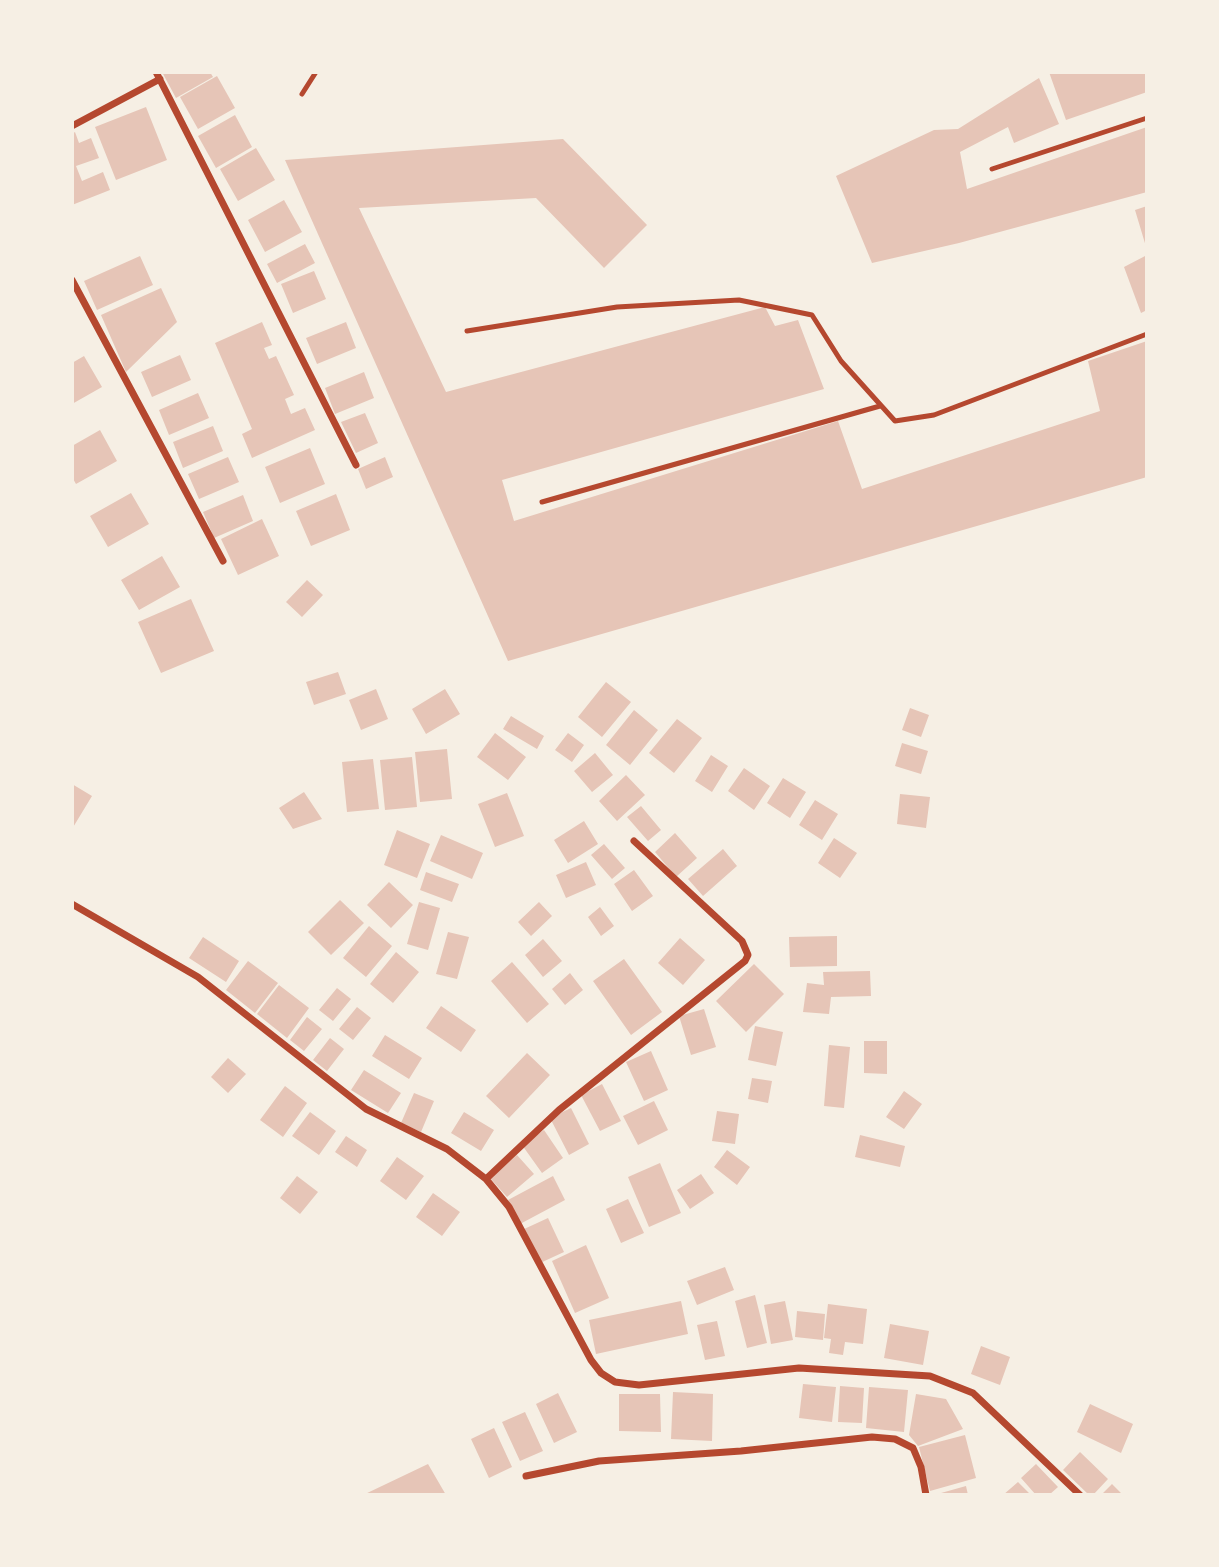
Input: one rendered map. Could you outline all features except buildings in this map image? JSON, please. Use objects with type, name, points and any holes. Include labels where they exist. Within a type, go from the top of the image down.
[{"type":"street","points":[[72,126],[158,75],[356,465]]},
{"type":"street","points":[[72,280],[223,561]]},
{"type":"street","points":[[486,1179],[559,1110],[745,961],[748,955],[742,941],[634,841]]},
{"type":"street","points":[[72,904],[198,977],[366,1109],[446,1149],[486,1179],[509,1207],[591,1360],[601,1373],[615,1382],[639,1385],[799,1368],[930,1376],[972,1393],[1080,1495]]},
{"type":"street","points":[[526,1476],[599,1461],[741,1451],[873,1437],[895,1438],[908,1444],[917,1455],[926,1495]]},
{"type":"lane","points":[[302,94],[316,72]]},
{"type":"lane","points":[[992,169],[1147,117]]},
{"type":"lane","points":[[467,331],[617,307],[739,300],[812,315],[841,361],[895,421],[934,415],[1147,334]]},
{"type":"lane","points":[[542,502],[880,406]]}]
